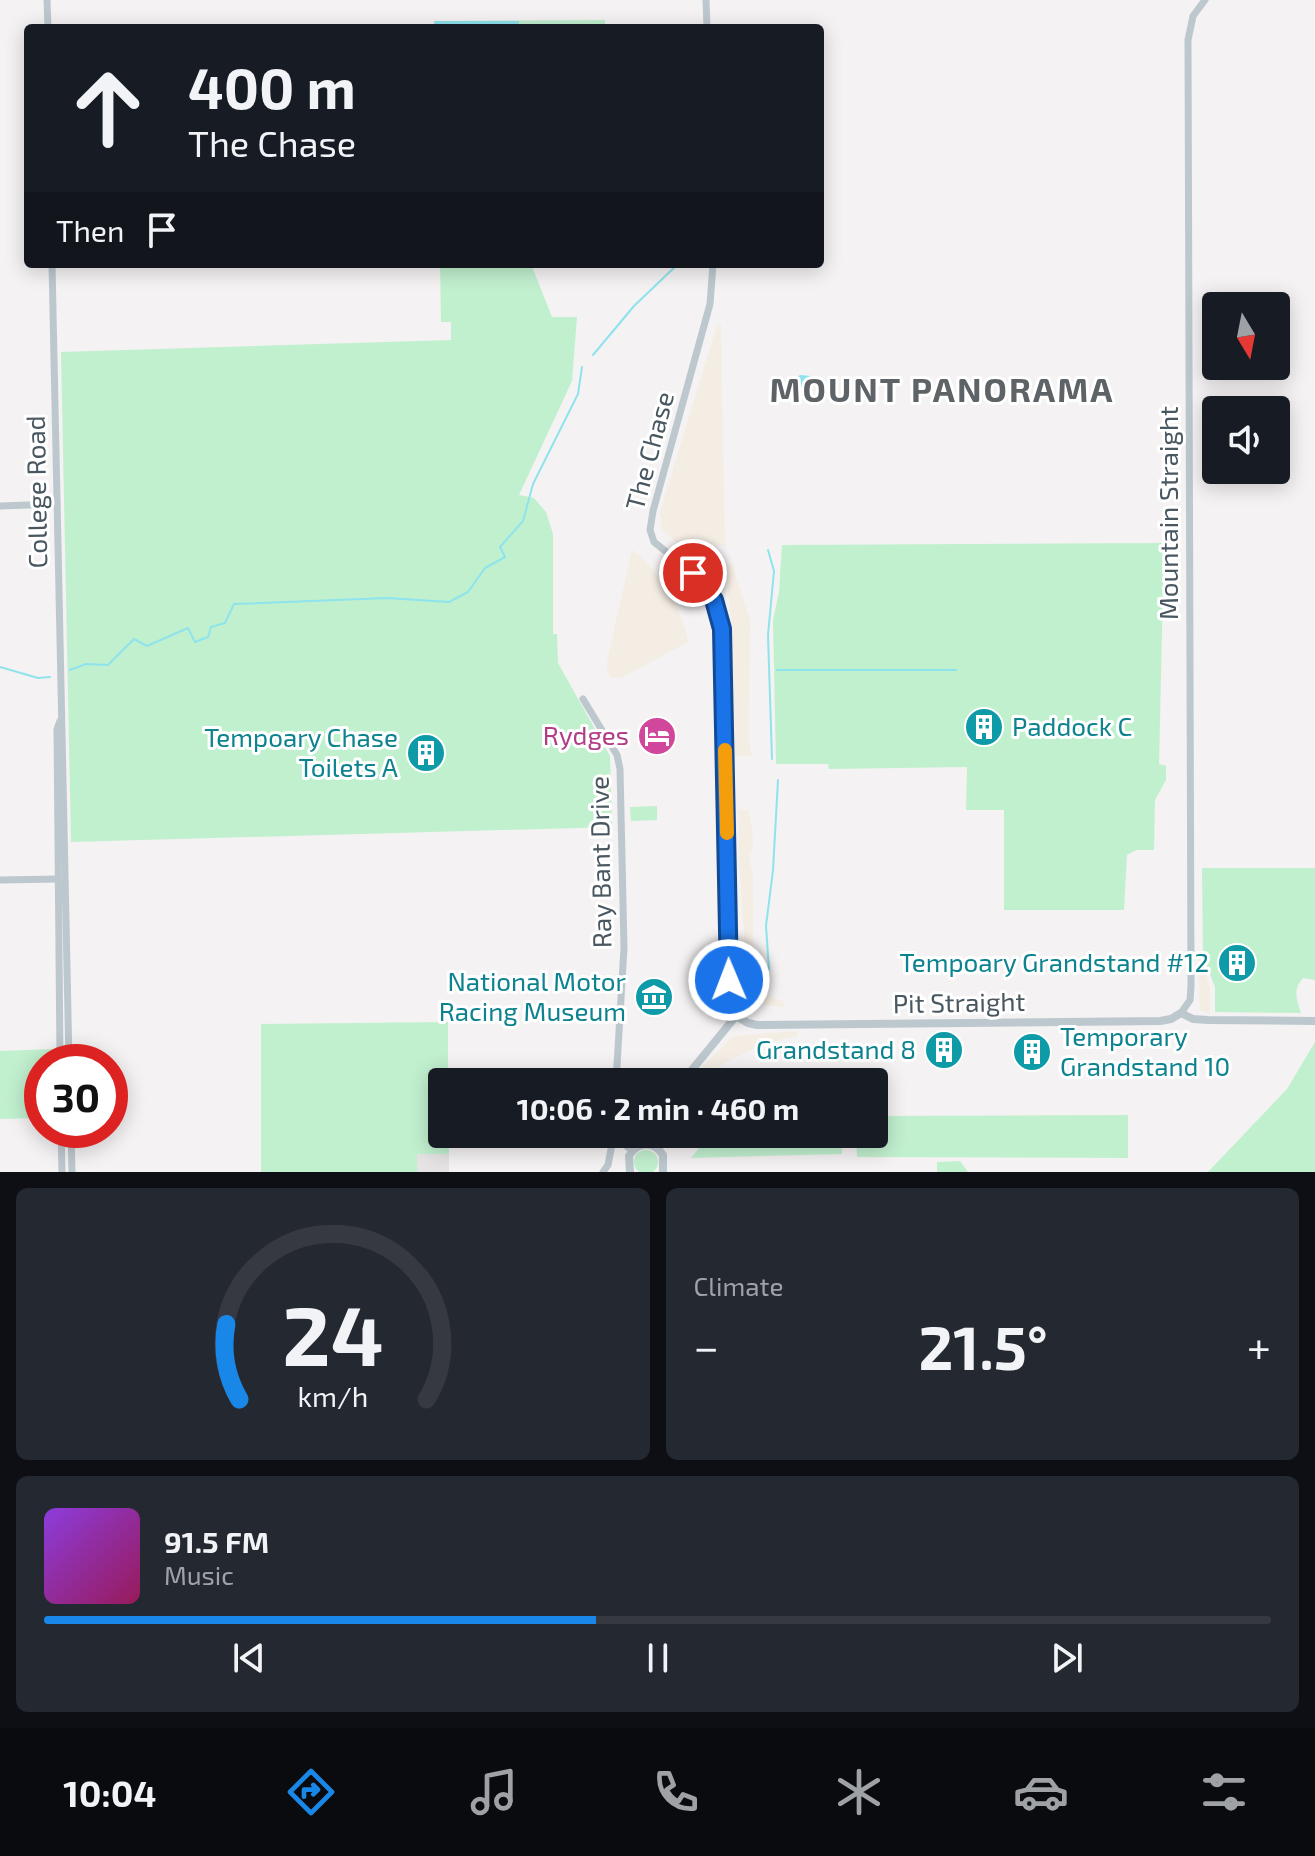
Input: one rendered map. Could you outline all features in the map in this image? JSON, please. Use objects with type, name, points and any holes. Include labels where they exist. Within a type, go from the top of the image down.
[{"type":"street","points":[[47,0],[48,24]]},
{"type":"street","points":[[706,0],[707,24]]},
{"type":"street","name":"Mountain Straight","points":[[1181,1013],[1190,1000],[1191,986],[1188,40],[1193,16],[1205,0]]},
{"type":"street","name":"College Road","points":[[52,268],[60,719],[64,729],[62,832],[57,879],[60,1044]]},
{"type":"street","name":"The Chase","points":[[713,268],[710,304],[650,530],[658,547],[689,569],[705,586],[717,607],[721,623],[729,980],[731,1008],[736,1016]]},
{"type":"street","points":[[0,506],[57,504]]},
{"type":"street","name":"Ray Bant Drive","points":[[583,699],[605,732],[617,755],[620,769],[624,948],[617,1068]]},
{"type":"street","name":"College Road","points":[[62,832],[67,879],[69,1044]]},
{"type":"street","points":[[0,880],[67,879]]},
{"type":"street","points":[[1181,1013],[1193,1019],[1208,1020],[1315,1021]]},
{"type":"street","name":"Pit Straight","points":[[736,1016],[757,1025],[1160,1021],[1181,1013]]},
{"type":"street","points":[[693,1068],[736,1016]]},
{"type":"street","points":[[61,1148],[62,1172]]},
{"type":"street","points":[[71,1148],[72,1172]]},
{"type":"street","points":[[603,1172],[613,1148]]},
{"type":"street","points":[[629,1148],[632,1151]]},
{"type":"street","points":[[630,1172],[628,1161],[636,1148]]},
{"type":"street","points":[[655,1148],[663,1155],[663,1172]]},
{"type":"shaded area","points":[[417,1154],[449,1154],[449,1172],[417,1172]]},
{"type":"green space","points":[[605,20],[605,24],[434,24],[434,21]]},
{"type":"green space","points":[[440,268],[533,268],[552,317],[577,317],[572,381],[519,495],[534,498],[546,512],[553,534],[553,634],[557,634],[558,663],[610,756],[612,827],[71,842],[61,352],[451,340],[451,322],[441,322]]},
{"type":"green space","points":[[1164,543],[1159,764],[1166,766],[1166,780],[1155,800],[1154,850],[1136,850],[1127,855],[1124,910],[1004,910],[1004,810],[966,810],[967,767],[829,769],[828,764],[776,764],[773,620],[779,592],[782,545]]},
{"type":"green space","points":[[657,806],[657,820],[631,821],[630,807]]},
{"type":"green space","points":[[1202,868],[1315,868],[1315,980],[1303,978],[1298,986],[1297,999],[1301,1013],[1215,1012],[1215,987],[1203,956]]},
{"type":"green space","points":[[448,1022],[448,1068],[428,1068],[428,1148],[449,1148],[449,1154],[417,1154],[417,1172],[261,1172],[261,1024]]},
{"type":"green space","points":[[1315,1042],[1315,1172],[1208,1172],[1287,1089]]},
{"type":"green space","points":[[24,1050],[24,1118],[0,1119],[0,1051]]},
{"type":"green space","points":[[1128,1115],[1128,1158],[857,1157],[857,1148],[888,1148],[888,1116]]},
{"type":"green space","points":[[699,1148],[842,1148],[842,1154],[691,1158]]},
{"type":"green space","points":[[642,1151],[650,1151],[657,1158],[657,1166],[651,1172],[641,1172],[635,1166],[635,1158]]},
{"type":"green space","points":[[960,1161],[968,1172],[937,1172],[937,1162]]},
{"type":"sand","points":[[717,325],[721,325],[725,546],[679,545],[662,529],[660,512]]},
{"type":"sand","points":[[632,550],[651,568],[668,591],[681,617],[688,642],[621,678],[612,678],[607,671],[607,661]]},
{"type":"sand","points":[[732,564],[750,620],[749,742],[752,756],[732,756],[731,616],[726,565]]},
{"type":"sand","points":[[739,809],[748,810],[753,846],[749,858],[753,877],[753,962],[746,963],[739,862]]},
{"type":"sand","points":[[1198,959],[1202,959],[1210,989],[1210,1014],[1200,1010]]},
{"type":"sand","points":[[740,979],[782,1001],[785,1007],[741,1002]]},
{"type":"sand","points":[[797,1031],[797,1036],[749,1051],[718,1068],[701,1068],[733,1036]]},
{"type":"water","points":[[434,21],[519,21],[519,24],[434,24]]},
{"type":"water","points":[[800,375],[811,376],[817,381],[806,389],[798,389],[796,378]]},
{"type":"waterway","points":[[593,355],[634,306],[674,268]]},
{"type":"waterway","points":[[70,670],[86,664],[108,665],[134,639],[147,646],[188,628],[195,642],[208,637],[211,627],[225,623],[234,604],[387,598],[449,602],[468,592],[485,568],[505,557],[500,547],[523,521],[533,484],[578,394],[582,367]]},
{"type":"waterway","points":[[768,550],[774,571],[768,635],[772,759]]},
{"type":"waterway","points":[[0,667],[38,678],[50,677]]},
{"type":"waterway","points":[[777,670],[956,670]]},
{"type":"waterway","points":[[769,970],[766,926],[778,780]]},
{"type":"slow traffic","points":[[725,750],[727,833]]},
{"type":"place","name":"Paddock C","points":[[984,727]]},
{"type":"place","name":"Rydges","points":[[657,736]]},
{"type":"place","name":"Tempoary Chase Toilets A","points":[[426,753]]},
{"type":"place","name":"Tempoary Grandstand #12","points":[[1237,963]]},
{"type":"place","name":"National Motor Racing Museum","points":[[654,997]]},
{"type":"place","name":"Grandstand 8","points":[[944,1050]]},
{"type":"place","name":"Temporary Grandstand 10","points":[[1032,1052]]},
{"type":"district","name":"MOUNT PANORAMA","points":[[942,390]]},
{"type":"route","points":[[693,573],[714,600],[722,629],[729,980]]}]
